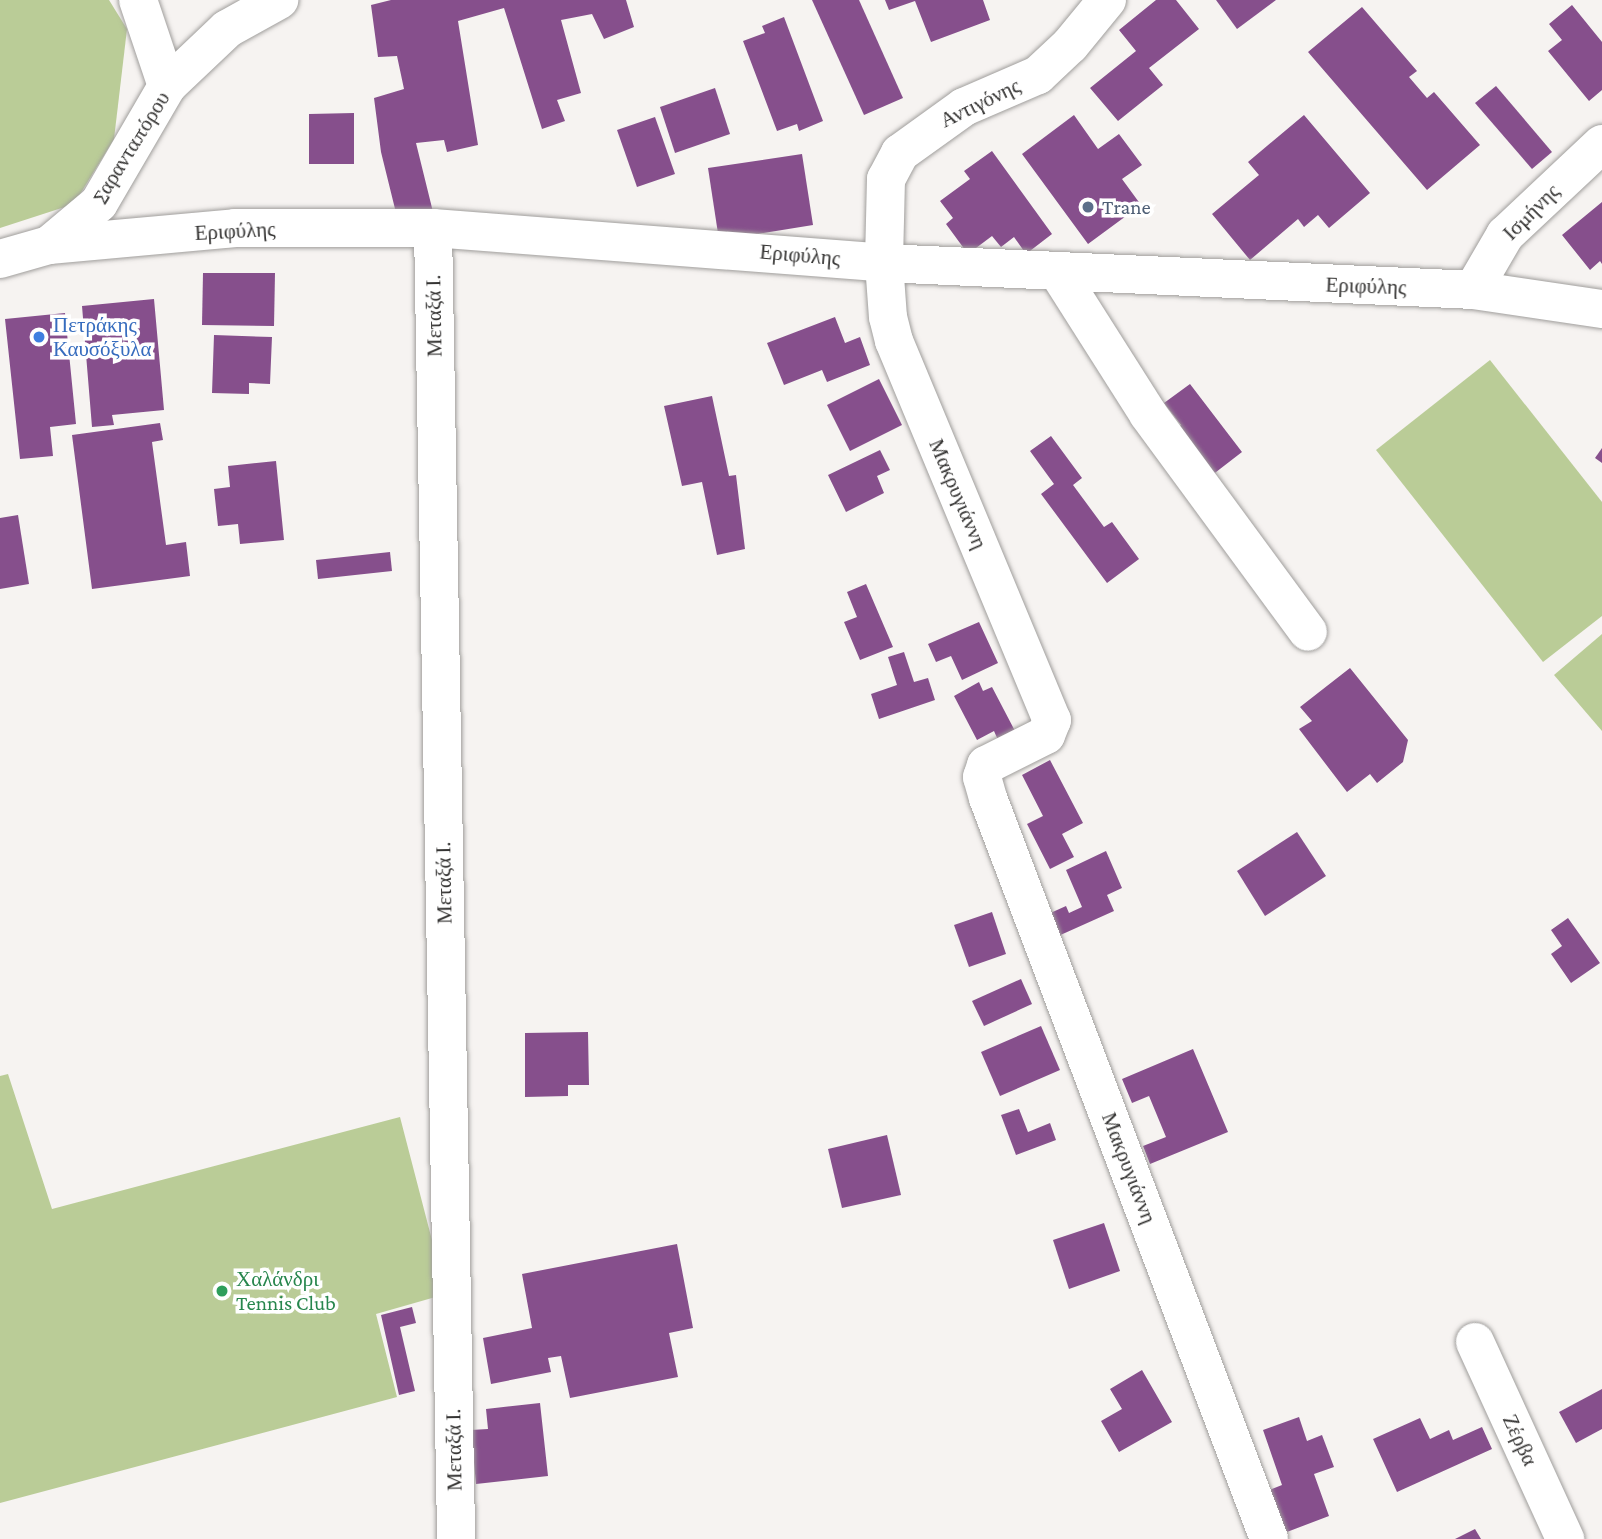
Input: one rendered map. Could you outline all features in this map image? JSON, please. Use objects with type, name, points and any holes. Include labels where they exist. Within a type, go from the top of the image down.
[{"type":"street","points":[[138,0],[167,86]]},
{"type":"street","name":"Σαρανταπόρου","points":[[49,245],[99,203],[167,86],[227,29],[279,0]]},
{"type":"street","name":"Αντιγόνης","points":[[884,263],[886,179],[900,153],[964,107],[1038,75],[1070,45],[1107,0]]},
{"type":"street","name":"Ισμήνης","points":[[1473,290],[1505,235],[1602,144]]},
{"type":"street","name":"Εριφύλης","points":[[0,259],[49,245],[235,228],[433,228],[884,263],[1473,290],[1602,309]]},
{"type":"street","name":"Μεταξά Ι.","points":[[433,228],[456,1539]]},
{"type":"street","name":"Μακρυγιάννη","points":[[884,263],[894,341],[1052,720],[1046,735],[986,765],[982,777],[988,798],[1269,1539]]},
{"type":"street","points":[[1058,272],[1148,414],[1308,632]]},
{"type":"street","name":"Ζέρβα","points":[[1475,1342],[1565,1539]]},
{"type":"green space","points":[[0,0],[109,0],[127,29],[114,139],[74,204],[0,228]]},
{"type":"green space","points":[[1490,360],[1602,502],[1602,616],[1543,662],[1376,450]]},
{"type":"green space","points":[[1602,634],[1602,731],[1554,675]]},
{"type":"green space","name":"Χαλάνδρι Tennis Club","points":[[8,1074],[52,1209],[400,1117],[446,1294],[376,1314],[397,1397],[0,1503],[0,1076]]},
{"type":"building","points":[[391,0],[626,0],[634,27],[604,39],[592,14],[561,20],[581,93],[557,100],[565,121],[542,129],[504,8],[458,21],[478,145],[447,152],[444,140],[416,143],[433,212],[398,221],[381,152],[374,98],[404,89],[397,56],[378,57],[371,5]]},
{"type":"building","points":[[812,0],[859,0],[903,98],[864,115]]},
{"type":"building","points":[[885,0],[983,0],[990,20],[931,42],[915,1],[889,10]]},
{"type":"building","points":[[1156,0],[1176,0],[1199,29],[1149,68],[1163,85],[1118,121],[1090,88],[1136,51],[1119,30]]},
{"type":"building","points":[[1216,0],[1276,0],[1237,29]]},
{"type":"building","points":[[1572,5],[1602,42],[1602,90],[1589,101],[1548,51],[1562,40],[1549,24]]},
{"type":"building","points":[[1362,7],[1417,71],[1409,77],[1427,98],[1434,92],[1480,145],[1427,190],[1308,52]]},
{"type":"building","points":[[784,17],[823,121],[799,131],[797,124],[777,131],[743,41],[765,33],[762,26]]},
{"type":"building","points":[[1496,86],[1552,152],[1532,169],[1475,103]]},
{"type":"building","points":[[715,88],[730,134],[675,153],[660,107]]},
{"type":"building","points":[[354,113],[354,164],[309,164],[309,114]]},
{"type":"building","points":[[1074,115],[1098,149],[1119,134],[1142,165],[1122,179],[1141,205],[1088,244],[1022,154]]},
{"type":"building","points":[[1304,115],[1370,193],[1329,228],[1318,215],[1304,227],[1298,219],[1250,260],[1212,214],[1259,175],[1248,162]]},
{"type":"building","points":[[655,117],[675,174],[637,187],[617,130]]},
{"type":"building","points":[[992,151],[1052,234],[1026,254],[1014,237],[1001,247],[992,236],[968,254],[946,224],[953,218],[940,201],[970,179],[964,171]]},
{"type":"building","points":[[802,154],[813,225],[719,240],[708,168]]},
{"type":"building","points":[[1602,202],[1602,264],[1600,261],[1590,270],[1562,235]]},
{"type":"building","points":[[203,273],[275,273],[274,326],[202,325]]},
{"type":"building","points":[[154,299],[164,410],[112,415],[114,425],[92,427],[82,306]]},
{"type":"building","points":[[65,313],[76,424],[50,427],[53,456],[20,459],[5,319]]},
{"type":"building","points":[[835,317],[845,343],[860,337],[870,365],[827,382],[822,370],[784,385],[767,343]]},
{"type":"building","points":[[214,335],[272,337],[270,384],[249,383],[249,394],[212,393]]},
{"type":"building","points":[[879,379],[902,425],[850,451],[827,405]]},
{"type":"building","points":[[1190,384],[1242,452],[1207,479],[1172,433],[1181,425],[1164,403]]},
{"type":"building","points":[[712,396],[729,476],[736,475],[745,549],[717,555],[702,482],[682,486],[664,406]]},
{"type":"building","points":[[160,423],[163,440],[152,442],[166,545],[186,542],[190,576],[92,589],[72,435]]},
{"type":"building","points":[[1051,436],[1082,478],[1073,485],[1104,527],[1112,522],[1139,559],[1107,583],[1041,494],[1054,484],[1030,451]]},
{"type":"building","points":[[1602,448],[1602,463],[1595,458]]},
{"type":"building","points":[[880,450],[890,470],[877,476],[884,493],[846,512],[828,475]]},
{"type":"building","points":[[276,461],[284,540],[240,544],[238,524],[218,526],[214,489],[230,487],[228,466]]},
{"type":"building","points":[[18,515],[29,584],[0,589],[0,518]]},
{"type":"building","points":[[390,552],[392,571],[318,579],[316,560]]},
{"type":"building","points":[[866,584],[893,647],[860,660],[844,622],[857,617],[847,592]]},
{"type":"building","points":[[979,622],[998,663],[962,680],[951,656],[936,662],[928,644]]},
{"type":"building","points":[[904,652],[914,682],[928,678],[935,700],[879,719],[871,694],[897,685],[888,657]]},
{"type":"building","points":[[1350,668],[1408,740],[1403,762],[1377,783],[1370,774],[1347,792],[1299,729],[1312,721],[1300,707]]},
{"type":"building","points":[[979,682],[983,691],[992,687],[1015,731],[998,740],[994,731],[977,740],[954,696]]},
{"type":"building","points":[[1050,760],[1083,823],[1062,834],[1074,857],[1050,869],[1027,824],[1043,816],[1022,775]]},
{"type":"building","points":[[1297,832],[1326,876],[1265,916],[1237,871]]},
{"type":"building","points":[[1106,851],[1122,888],[1107,895],[1114,911],[1056,937],[1046,915],[1066,906],[1069,913],[1082,907],[1066,870]]},
{"type":"building","points":[[992,912],[1006,954],[969,967],[954,925]]},
{"type":"building","points":[[1568,918],[1600,963],[1571,983],[1551,954],[1562,946],[1551,930]]},
{"type":"building","points":[[1021,979],[1032,1004],[984,1026],[972,1001]]},
{"type":"building","points":[[1041,1026],[1060,1070],[1000,1096],[981,1052]]},
{"type":"building","points":[[588,1032],[589,1085],[568,1085],[568,1096],[525,1097],[525,1033]]},
{"type":"building","points":[[1193,1049],[1228,1132],[1150,1164],[1143,1146],[1166,1137],[1149,1096],[1132,1103],[1122,1079]]},
{"type":"building","points":[[1019,1109],[1028,1132],[1050,1123],[1056,1140],[1016,1155],[1001,1115]]},
{"type":"building","points":[[887,1135],[901,1195],[842,1208],[828,1149]]},
{"type":"building","points":[[1104,1223],[1120,1271],[1069,1289],[1053,1240]]},
{"type":"building","points":[[677,1244],[693,1328],[669,1333],[678,1377],[570,1398],[561,1356],[548,1358],[551,1372],[491,1384],[483,1338],[532,1328],[522,1274]]},
{"type":"building","points":[[412,1307],[416,1323],[400,1327],[415,1391],[399,1395],[381,1315]]},
{"type":"building","points":[[1142,1370],[1172,1422],[1119,1452],[1101,1421],[1122,1409],[1110,1389]]},
{"type":"building","points":[[1602,1389],[1602,1429],[1576,1443],[1559,1412]]},
{"type":"building","points":[[540,1403],[548,1476],[476,1484],[471,1430],[488,1429],[486,1409]]},
{"type":"building","points":[[1299,1417],[1307,1441],[1322,1435],[1334,1467],[1314,1474],[1329,1516],[1279,1535],[1264,1492],[1282,1485],[1263,1430]]},
{"type":"building","points":[[1420,1418],[1430,1439],[1449,1430],[1453,1440],[1482,1427],[1492,1449],[1397,1492],[1373,1439]]},
{"type":"building","points":[[1475,1529],[1481,1539],[1455,1539]]},
{"type":"place","name":"Trane","points":[[1088,207]]},
{"type":"place","name":"Πετράκης Καυσόξυλα","points":[[39,337]]},
{"type":"place","name":"Χαλάνδρι Tennis Club","points":[[222,1291]]}]
